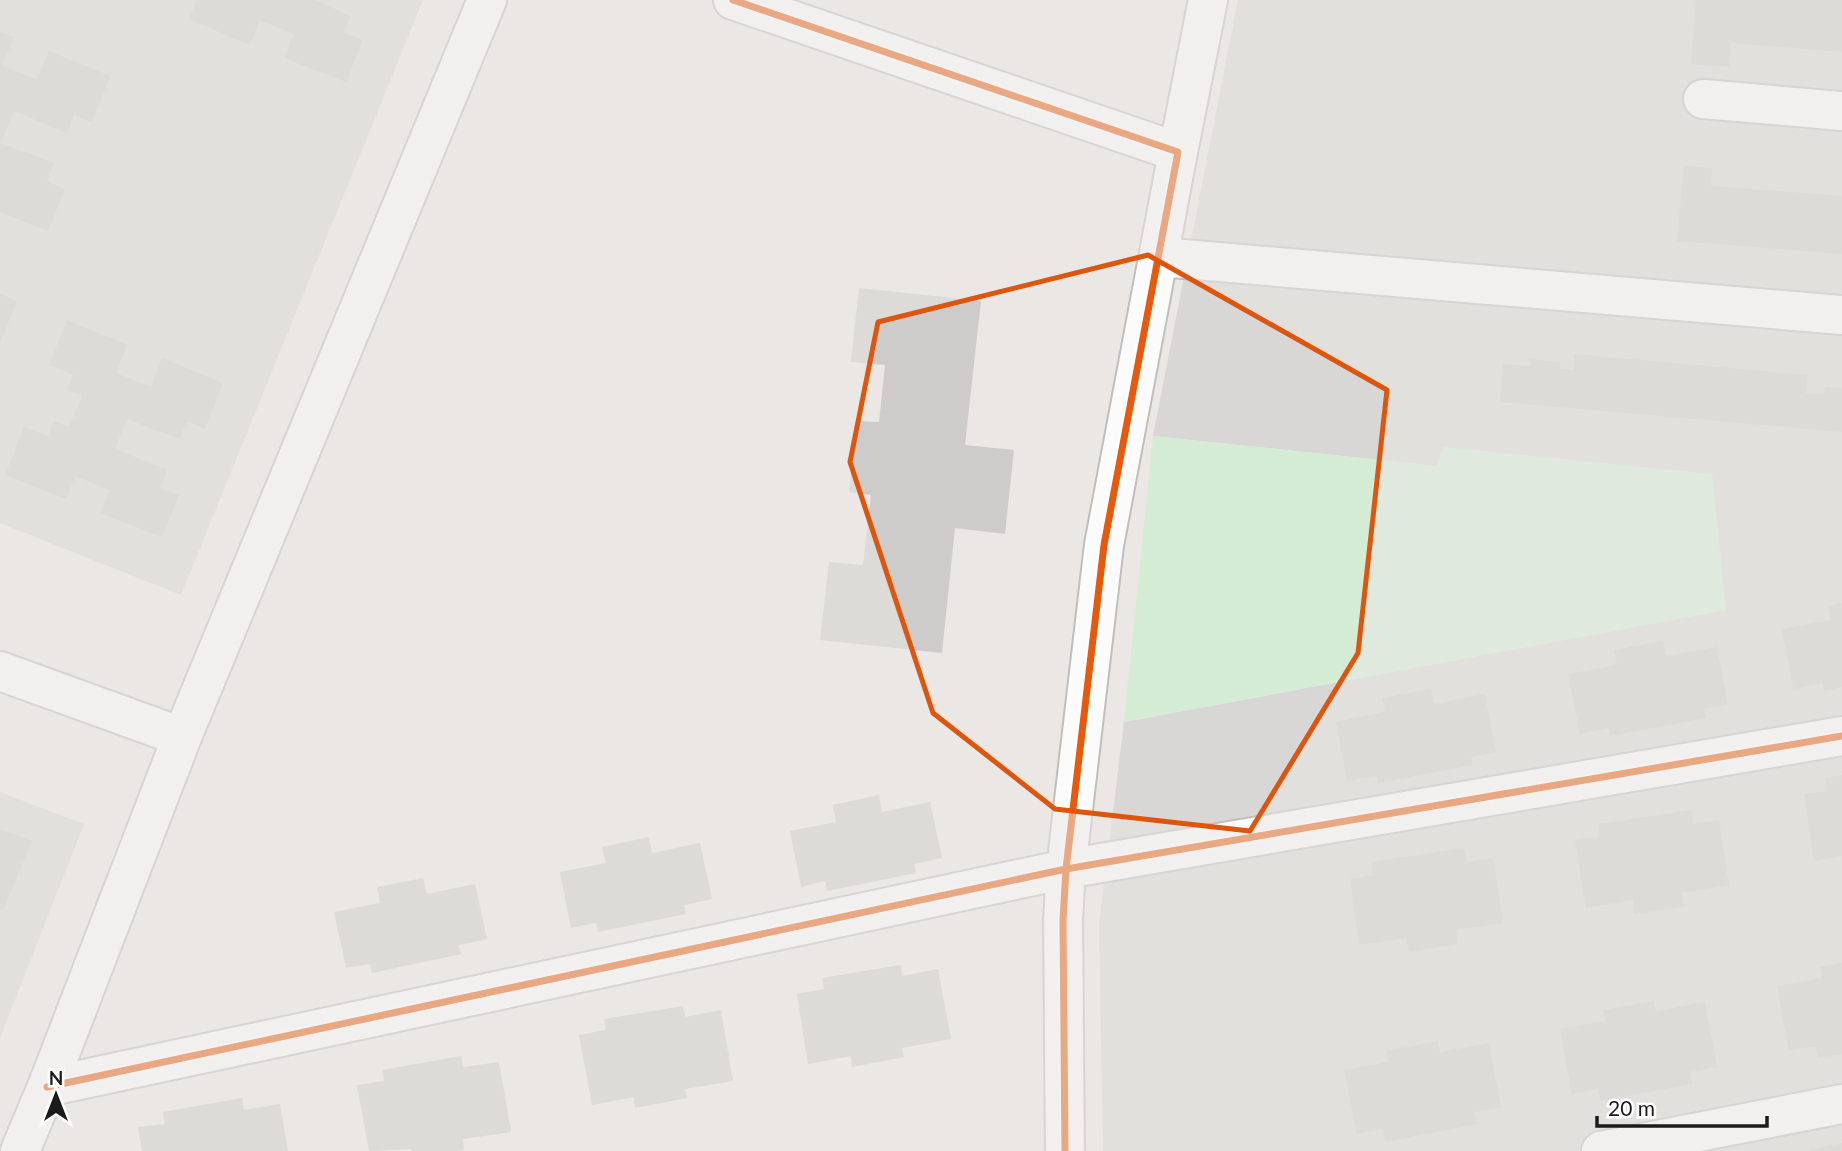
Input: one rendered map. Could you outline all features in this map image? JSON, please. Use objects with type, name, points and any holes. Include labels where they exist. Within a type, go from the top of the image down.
[{"type":"street","points":[[20,1151],[182,737],[487,0]]},
{"type":"street","points":[[733,0],[1178,152]]},
{"type":"street","points":[[1065,1151],[1063,920],[1066,869],[1104,545],[1208,0]]},
{"type":"street","points":[[1703,99],[1842,111]]},
{"type":"street","points":[[1160,257],[1842,315]]},
{"type":"street","points":[[0,671],[182,737]]},
{"type":"street","points":[[47,1087],[1066,869],[1842,736]]},
{"type":"street","points":[[1601,1151],[1842,1104]]},
{"type":"highlighted area","points":[[1148,255],[1387,390],[1358,653],[1250,831],[1055,809],[933,713],[850,462],[878,322]]},
{"type":"shaded area","points":[[0,0],[423,0],[181,595],[0,523]]},
{"type":"shaded area","points":[[1238,0],[1842,0],[1842,1151],[1103,1151],[1099,924],[1124,722],[1725,610],[1444,447],[1437,466],[1153,436]]},
{"type":"shaded area","points":[[0,792],[84,824],[0,1038]]},
{"type":"green space","points":[[1153,436],[1437,466],[1444,447],[1712,474],[1726,610],[1124,722]]},
{"type":"building","points":[[197,0],[314,0],[351,16],[344,33],[363,40],[346,82],[284,58],[294,34],[260,20],[250,45],[189,19]]},
{"type":"building","points":[[1696,0],[1842,0],[1842,52],[1731,43],[1729,67],[1691,64]]},
{"type":"building","points":[[0,32],[14,37],[2,66],[37,80],[49,51],[110,76],[92,122],[74,115],[67,133],[14,111],[1,143],[54,163],[47,181],[65,189],[48,231],[0,212]]},
{"type":"building","points":[[1684,166],[1712,168],[1711,186],[1842,196],[1842,254],[1677,241]]},
{"type":"building","points":[[859,288],[981,301],[965,445],[1014,450],[1005,534],[955,528],[942,653],[820,640],[829,562],[863,565],[871,495],[849,492],[857,421],[879,422],[885,365],[851,362]]},
{"type":"building","points":[[0,294],[17,301],[0,343]]},
{"type":"building","points":[[67,320],[127,345],[116,373],[151,387],[162,358],[223,383],[205,429],[187,421],[179,439],[127,419],[115,449],[167,470],[160,489],[179,495],[162,537],[100,513],[110,490],[75,476],[66,499],[5,475],[24,427],[48,436],[54,421],[69,427],[82,396],[67,390],[73,375],[49,365]]},
{"type":"building","points":[[1574,354],[1807,375],[1806,393],[1824,394],[1825,387],[1842,388],[1842,432],[1500,402],[1503,364],[1531,366],[1531,359],[1560,362],[1560,369],[1574,370]]},
{"type":"building","points":[[1842,603],[1842,687],[1824,691],[1823,683],[1793,689],[1782,629],[1831,620],[1828,606]]},
{"type":"building","points":[[1663,641],[1666,656],[1717,647],[1728,705],[1704,709],[1706,718],[1610,736],[1609,728],[1580,734],[1568,674],[1617,665],[1614,650]]},
{"type":"building","points":[[1431,689],[1434,704],[1485,694],[1496,752],[1471,757],[1473,765],[1378,783],[1376,776],[1347,781],[1336,722],[1385,712],[1382,698]]},
{"type":"building","points":[[1842,775],[1842,856],[1814,861],[1804,794],[1827,791],[1825,778]]},
{"type":"building","points":[[879,795],[882,812],[930,802],[942,858],[914,864],[916,873],[827,891],[825,881],[801,887],[790,831],[836,822],[833,805]]},
{"type":"building","points":[[1691,810],[1693,824],[1719,820],[1729,885],[1682,893],[1684,907],[1634,914],[1633,900],[1586,908],[1575,840],[1600,837],[1598,824]]},
{"type":"building","points":[[0,829],[32,841],[3,910],[0,909]]},
{"type":"building","points":[[649,837],[652,853],[700,843],[712,899],[684,905],[686,914],[598,932],[596,923],[571,928],[560,872],[606,863],[602,847]]},
{"type":"building","points":[[1464,848],[1467,862],[1493,858],[1503,923],[1456,930],[1458,944],[1409,952],[1406,938],[1359,945],[1350,879],[1373,875],[1371,862]]},
{"type":"building","points":[[423,878],[427,894],[475,884],[487,939],[459,945],[461,954],[372,973],[370,964],[346,968],[334,912],[380,903],[377,887]]},
{"type":"building","points":[[1842,963],[1842,1054],[1818,1058],[1815,1046],[1789,1051],[1777,986],[1822,978],[1820,967]]},
{"type":"building","points":[[901,965],[902,976],[938,969],[951,1039],[902,1048],[904,1057],[852,1067],[851,1056],[808,1064],[797,994],[824,989],[822,978]]},
{"type":"building","points":[[1654,1001],[1656,1011],[1705,1002],[1717,1067],[1690,1072],[1692,1084],[1600,1101],[1599,1089],[1572,1094],[1560,1029],[1605,1021],[1603,1010]]},
{"type":"building","points":[[683,1006],[685,1017],[721,1010],[733,1081],[685,1089],[687,1098],[635,1108],[634,1097],[592,1105],[579,1035],[606,1030],[604,1019]]},
{"type":"building","points":[[1438,1041],[1440,1052],[1489,1043],[1501,1108],[1474,1112],[1477,1124],[1385,1142],[1383,1129],[1357,1134],[1344,1070],[1389,1062],[1387,1051]]},
{"type":"building","points":[[461,1056],[463,1067],[499,1062],[511,1132],[463,1139],[464,1150],[369,1151],[357,1085],[384,1081],[382,1070]]},
{"type":"building","points":[[242,1098],[244,1110],[280,1104],[288,1151],[142,1151],[138,1127],[165,1124],[163,1112]]},
{"type":"building","points":[[1842,1143],[1842,1151],[1809,1151],[1809,1150]]},
{"type":"cycle path","points":[[733,0],[1178,152],[1104,545],[1066,869],[1063,920],[1065,1151]]},
{"type":"cycle path","points":[[47,1087],[1066,869],[1842,736]]}]
